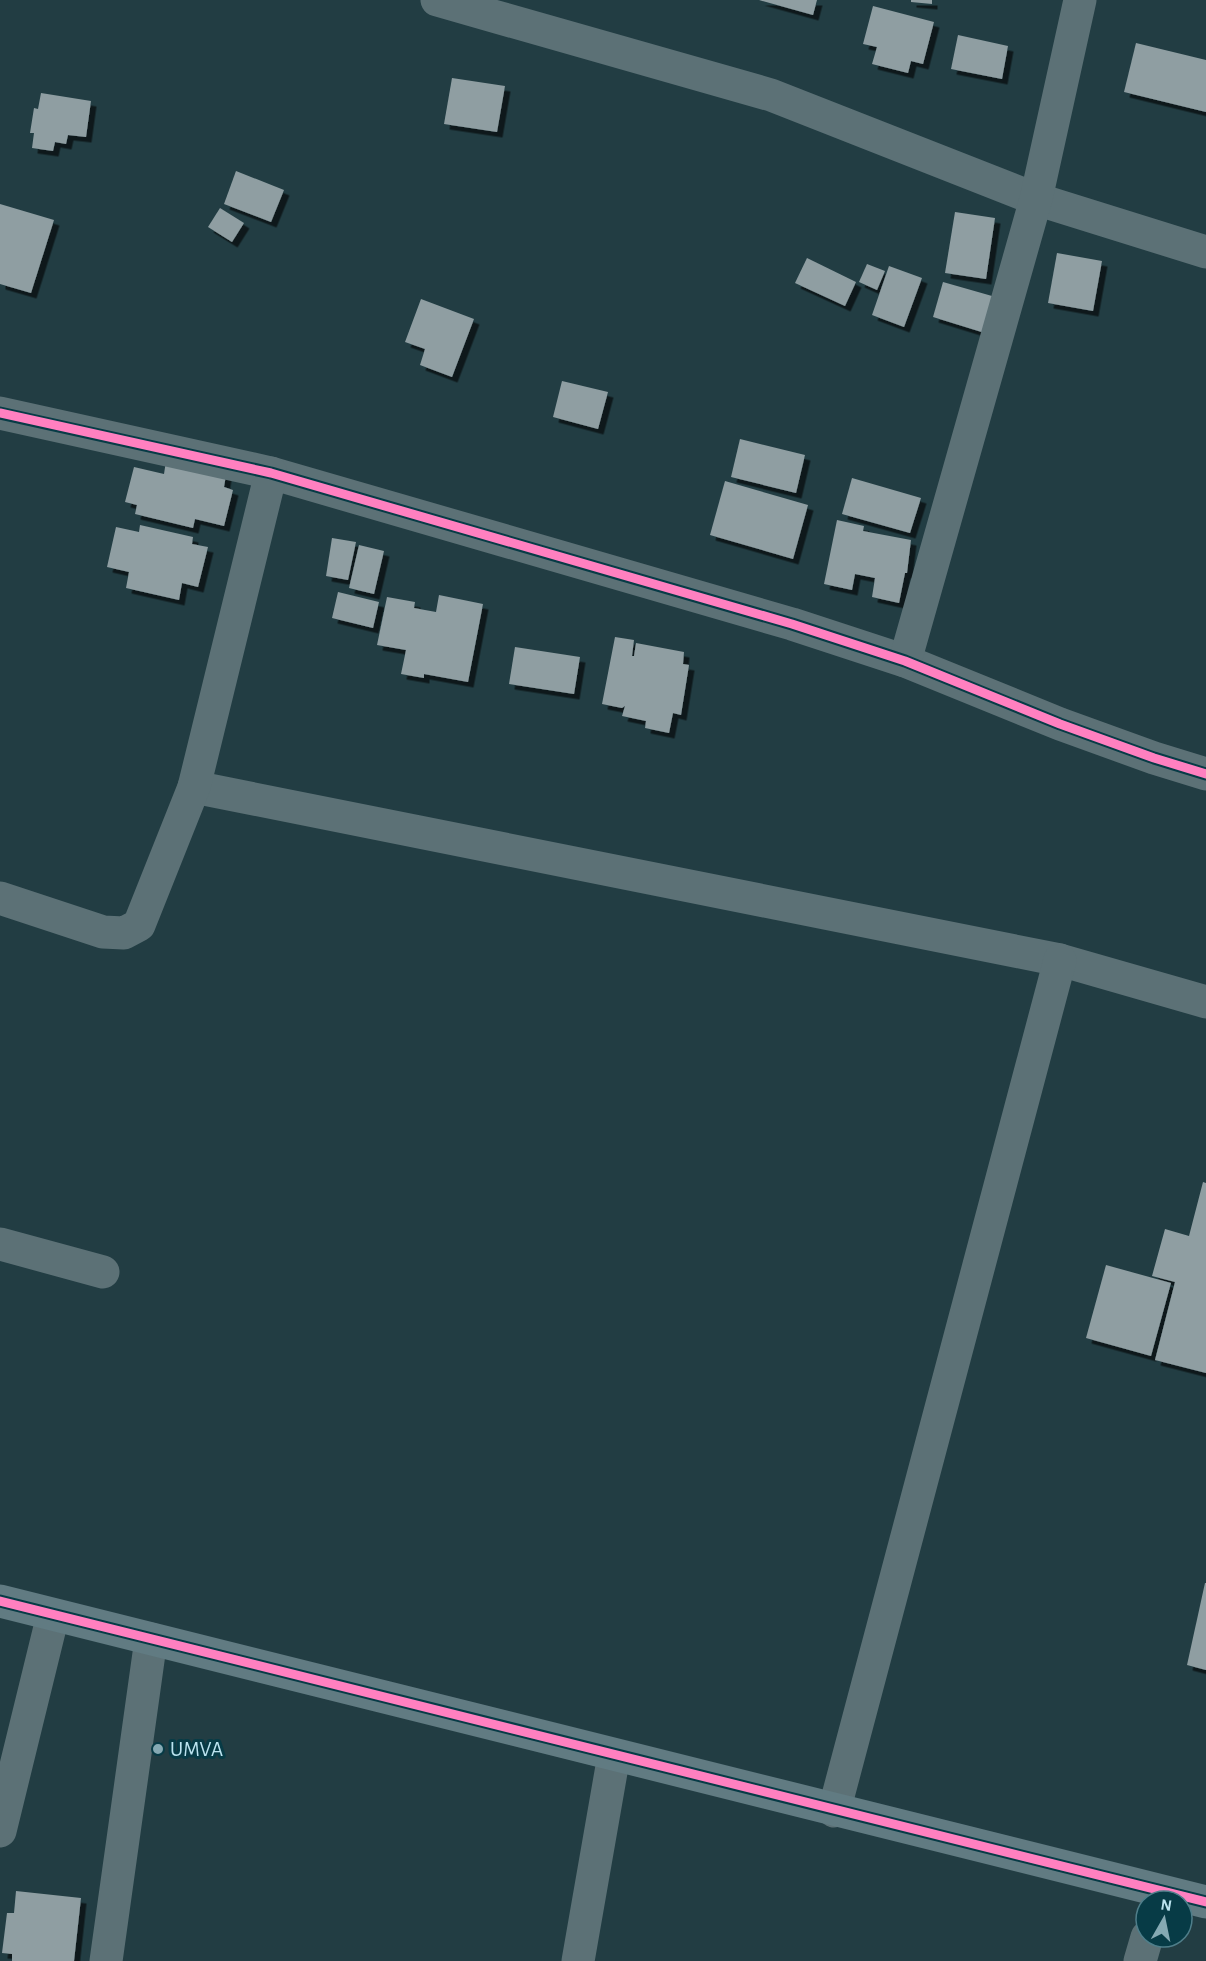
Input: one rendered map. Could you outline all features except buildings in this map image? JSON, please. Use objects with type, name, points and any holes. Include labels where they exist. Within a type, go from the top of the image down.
[{"type":"street","points":[[437,0],[771,95],[1036,200],[1206,252]]},
{"type":"street","points":[[905,661],[1036,200],[1080,0]]},
{"type":"street","points":[[0,413],[271,473],[792,624],[905,661],[1060,724],[1206,774]]},
{"type":"street","points":[[0,898],[103,932],[124,933],[139,925],[194,787],[271,473]]},
{"type":"street","points":[[194,787],[1060,960],[1206,1002]]},
{"type":"street","points":[[834,1810],[1060,960]]},
{"type":"street","points":[[0,1244],[103,1272]]},
{"type":"street","points":[[0,1602],[834,1810],[1134,1890]]},
{"type":"street","points":[[0,1831],[53,1615]]},
{"type":"street","points":[[106,1961],[151,1639]]},
{"type":"street","points":[[578,1961],[614,1755]]},
{"type":"cycle path","points":[[0,413],[271,473],[792,624],[905,661],[1060,724],[1206,774]]},
{"type":"cycle path","points":[[0,1601],[1206,1902]]},
{"type":"place","name":"UMVA","points":[[158,1749]]}]
